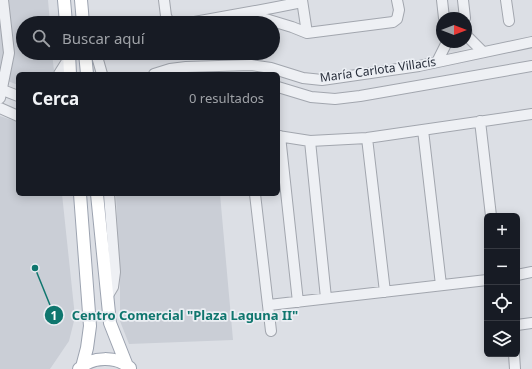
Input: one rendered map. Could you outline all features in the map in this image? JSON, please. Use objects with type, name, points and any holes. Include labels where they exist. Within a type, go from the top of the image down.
[{"type":"main road","points":[[64,0],[65,16]]},
{"type":"main road","points":[[81,0],[82,16]]},
{"type":"main road","points":[[69,60],[70,72]]},
{"type":"main road","points":[[86,60],[87,72]]},
{"type":"main road","points":[[80,196],[90,326],[87,348],[81,368]]},
{"type":"main road","points":[[97,196],[110,323],[129,367]]},
{"type":"main road","points":[[81,368],[92,361],[104,359],[116,361],[129,367]]},
{"type":"street","points":[[3,0],[3,24],[8,45],[8,60],[1,92],[16,96]]},
{"type":"street","points":[[81,0],[87,16]]},
{"type":"street","points":[[164,0],[166,16]]},
{"type":"street","points":[[280,23],[307,33],[393,22],[397,19],[399,10],[397,0]]},
{"type":"street","points":[[442,0],[443,12]]},
{"type":"street","points":[[463,0],[464,12]]},
{"type":"street","points":[[506,0],[509,21]]},
{"type":"street","points":[[229,16],[302,1],[307,33]]},
{"type":"street","points":[[246,13],[256,16]]},
{"type":"street","points":[[472,41],[483,52]]},
{"type":"street","name":"María Carlota Villacís","points":[[171,72],[204,65],[251,70],[271,68],[303,78],[322,80],[437,62],[532,42]]},
{"type":"street","points":[[0,66],[8,45]]},
{"type":"street","points":[[437,62],[444,48]]},
{"type":"street","points":[[60,72],[67,60]]},
{"type":"street","points":[[98,60],[101,72]]},
{"type":"street","name":"María Carlota Villacís","points":[[280,88],[311,97],[354,97],[532,66]]},
{"type":"street","points":[[0,108],[16,115]]},
{"type":"street","points":[[280,136],[310,141],[367,138],[532,114]]},
{"type":"street","points":[[480,121],[491,213]]},
{"type":"street","points":[[424,130],[441,285]]},
{"type":"street","points":[[367,138],[385,292]]},
{"type":"street","points":[[310,141],[326,298]]},
{"type":"street","points":[[280,145],[298,302]]},
{"type":"street","points":[[107,297],[113,286],[115,272],[109,196]]},
{"type":"street","points":[[255,196],[271,331]]},
{"type":"street","points":[[520,274],[532,272]]},
{"type":"street","points":[[269,305],[484,280]]},
{"type":"street","points":[[520,325],[532,323]]},
{"type":"street","points":[[514,357],[515,369]]},
{"type":"shaded area","points":[[0,0],[48,0],[49,16],[16,16],[16,60],[53,60],[54,71],[16,72],[16,84],[0,78]]},
{"type":"shaded area","points":[[0,116],[16,121],[16,196],[62,196],[75,317],[69,341],[50,369],[0,369]]},
{"type":"shaded area","points":[[116,196],[220,196],[233,340],[129,344],[120,321]]},
{"type":"place","name":"Centro Comercial \"Plaza Laguna II\"","points":[[35,268]]}]
